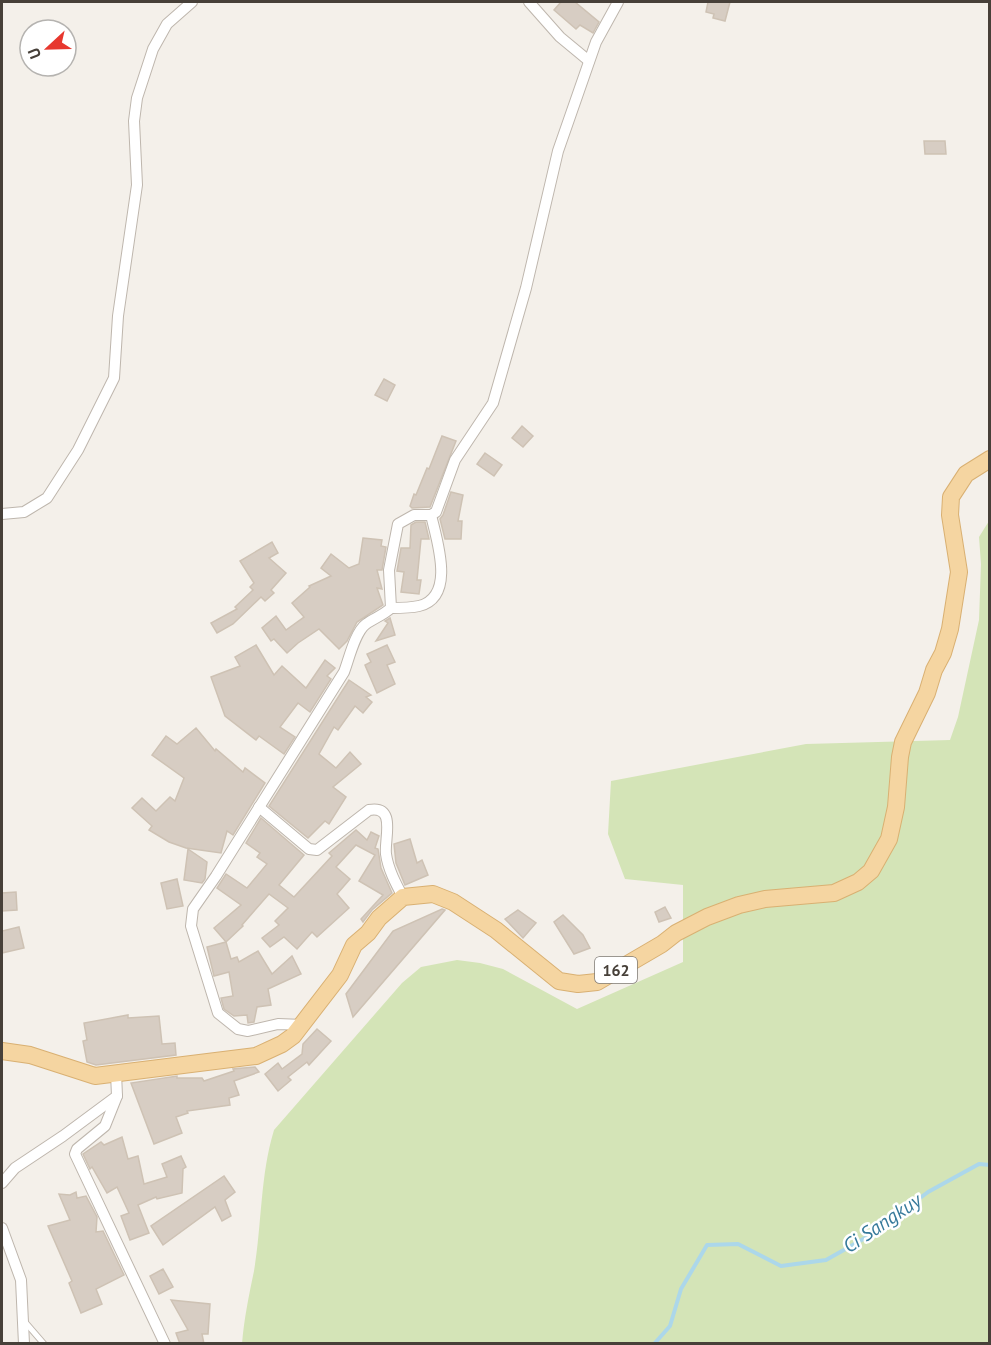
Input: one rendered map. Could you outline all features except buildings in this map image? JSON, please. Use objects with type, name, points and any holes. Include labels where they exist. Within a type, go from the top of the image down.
[{"type":"main road","name":"162","points":[[404,897],[433,894],[453,902],[496,930],[559,981],[578,984],[597,982],[662,944],[675,933],[707,916],[765,899],[834,893],[858,882],[871,871],[889,839],[896,807],[903,742],[927,693],[950,629],[959,572],[950,515],[951,497],[966,474],[990,459]]},
{"type":"main road","points":[[2,1051],[30,1055],[95,1076],[256,1056],[282,1044],[303,1025],[340,975],[354,945],[368,933],[379,918],[404,897]]},
{"type":"street","points":[[2,514],[12,514],[33,508],[52,491],[78,450],[114,378],[118,316],[137,185],[134,121],[137,98],[153,49],[168,24],[192,2]]},
{"type":"street","points":[[529,2],[560,37],[589,60]]},
{"type":"street","points":[[390,608],[388,570],[398,524],[414,515],[431,515],[438,509],[455,460],[494,403],[526,288],[558,151],[596,42],[618,2]]},
{"type":"street","points":[[303,1025],[278,1024],[248,1031],[238,1029],[221,1017],[215,1007],[191,926],[193,909],[344,672],[357,636],[365,624],[382,617],[390,608],[419,606],[429,602],[437,595],[441,579],[440,557],[431,515]]},
{"type":"street","points":[[259,807],[309,849],[317,850],[369,810],[384,814],[388,822],[386,853],[394,881],[404,897]]},
{"type":"street","points":[[116,1073],[117,1096],[105,1126],[77,1149],[75,1154],[165,1344]]},
{"type":"street","points":[[2,1183],[15,1168],[117,1096]]},
{"type":"street","points":[[2,1228],[21,1280],[24,1344]]},
{"type":"lane","points":[[24,1320],[44,1344]]},
{"type":"green space","points":[[989,521],[989,1343],[242,1344],[257,1253],[266,1165],[274,1130],[402,983],[421,967],[457,960],[480,963],[503,969],[577,1009],[683,962],[683,885],[625,879],[608,834],[611,781],[806,744],[950,740],[958,717],[979,620],[981,564],[979,537]]},
{"type":"waterway","name":"Ci Sangkuy","points":[[654,1344],[670,1326],[681,1289],[707,1245],[738,1244],[781,1266],[826,1260],[874,1233],[928,1192],[979,1164],[990,1165]]}]
